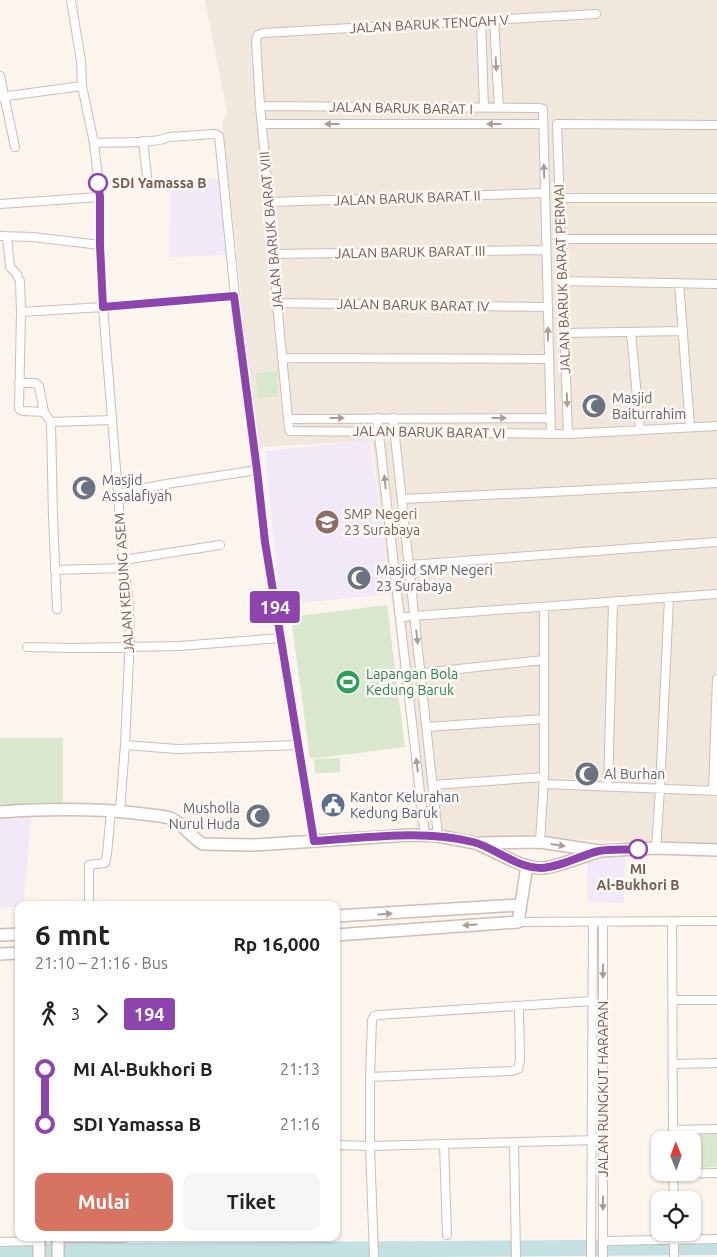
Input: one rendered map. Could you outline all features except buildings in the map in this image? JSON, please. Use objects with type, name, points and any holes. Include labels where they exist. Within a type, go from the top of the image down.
[{"type":"street","name":"JALAN KEDUNG ASEM","points":[[71,0],[81,61],[82,86],[94,143],[100,197],[103,307],[131,648],[125,745],[116,811],[105,863],[89,865],[89,901]]},
{"type":"street","name":"JALAN BARUK TENGAH V","points":[[263,33],[596,14]]},
{"type":"street","points":[[494,20],[499,108]]},
{"type":"street","points":[[481,21],[484,108]]},
{"type":"street","name":"JALAN BARUK BARAT VIII","points":[[263,33],[258,35],[256,40],[260,106],[288,428],[290,431]]},
{"type":"street","points":[[0,76],[2,97],[15,147]]},
{"type":"street","points":[[2,97],[82,86]]},
{"type":"street","name":"JALAN BARUK BARAT I","points":[[260,106],[543,109]]},
{"type":"street","name":"JALAN BARUK BARAT PERMAI","points":[[543,109],[552,434]]},
{"type":"street","name":"JALAN BARUK BARAT I","points":[[262,124],[543,124]]},
{"type":"street","name":"JALAN BARUK BARAT PERMAI","points":[[568,434],[557,124],[717,125]]},
{"type":"street","points":[[94,143],[143,142],[169,137],[215,134],[219,136],[234,296],[265,542],[314,841]]},
{"type":"street","points":[[143,142],[148,185]]},
{"type":"street","name":"JALAN BARUK BARAT II","points":[[268,202],[545,194]]},
{"type":"street","points":[[0,204],[100,197]]},
{"type":"street","points":[[559,198],[717,198]]},
{"type":"street","points":[[44,412],[20,410],[20,281],[16,273],[10,268],[4,237],[33,237],[100,245]]},
{"type":"street","points":[[561,239],[717,239]]},
{"type":"street","name":"JALAN BARUK BARAT III","points":[[274,254],[546,250]]},
{"type":"street","points":[[563,281],[717,284]]},
{"type":"street","points":[[679,283],[690,427]]},
{"type":"street","points":[[21,312],[234,296]]},
{"type":"street","name":"JALAN BARUK BARAT IV","points":[[277,303],[548,307]]},
{"type":"street","points":[[564,333],[682,331]]},
{"type":"street","points":[[631,332],[640,430]]},
{"type":"street","points":[[282,358],[549,359]]},
{"type":"street","points":[[19,383],[36,383],[39,386],[44,412],[51,422],[57,609]]},
{"type":"street","points":[[377,418],[426,836]]},
{"type":"street","points":[[393,418],[438,836]]},
{"type":"street","name":"JALAN BARUK BARAT VI","points":[[288,419],[551,418]]},
{"type":"street","points":[[51,422],[112,420]]},
{"type":"street","name":"JALAN BARUK BARAT VI","points":[[290,431],[568,434],[717,426]]},
{"type":"street","points":[[118,494],[160,485],[257,470]]},
{"type":"street","points":[[402,499],[717,483]]},
{"type":"street","points":[[409,565],[717,542]]},
{"type":"street","points":[[123,560],[220,545]]},
{"type":"street","points":[[55,570],[124,568]]},
{"type":"street","points":[[400,617],[717,594]]},
{"type":"street","points":[[656,848],[669,598]]},
{"type":"street","points":[[608,787],[613,602]]},
{"type":"street","points":[[540,842],[544,781],[544,607]]},
{"type":"street","points":[[27,647],[131,648],[280,638]]},
{"type":"street","points":[[421,674],[544,660]]},
{"type":"street","points":[[433,785],[544,781],[608,787],[715,791],[717,679]]},
{"type":"street","points":[[426,727],[544,719]]},
{"type":"street","points":[[125,745],[177,749],[298,745]]},
{"type":"street","points":[[0,812],[50,809],[116,811],[170,818],[177,821],[196,840],[203,844],[254,844],[411,835],[438,836],[475,843],[540,842],[600,851],[656,848],[717,850]]},
{"type":"street","points":[[475,843],[527,866],[539,868],[550,867],[600,851]]},
{"type":"street","points":[[518,922],[527,866]]},
{"type":"street","points":[[340,916],[520,905]]},
{"type":"street","points":[[340,935],[518,922],[717,921]]},
{"type":"street","name":"JALAN RUNGKUT HARAPAN","points":[[591,1256],[592,922]]},
{"type":"street","name":"JALAN RUNGKUT HARAPAN","points":[[603,922],[603,1256]]},
{"type":"street","points":[[672,922],[673,1130],[717,1129]]},
{"type":"street","points":[[0,935],[15,934]]},
{"type":"street","points":[[0,954],[15,953]]},
{"type":"street","points":[[672,1000],[717,1000]]},
{"type":"street","points":[[374,1257],[370,1146],[370,1077],[372,1020],[374,1016],[592,1001]]},
{"type":"street","points":[[370,1077],[512,1071],[518,1069],[520,1060],[519,1006]]},
{"type":"street","points":[[673,1064],[717,1064]]},
{"type":"street","points":[[340,1145],[603,1140]]},
{"type":"street","points":[[514,1142],[516,1256]]},
{"type":"street","points":[[444,1144],[447,1236]]},
{"type":"street","points":[[701,1173],[717,1173]]},
{"type":"street","points":[[701,1239],[717,1239]]},
{"type":"street","points":[[603,1243],[651,1240]]},
{"type":"street","points":[[0,1242],[39,1241],[39,1257]]},
{"type":"street","points":[[58,1241],[58,1257]]},
{"type":"street","points":[[674,1241],[674,1256]]},
{"type":"shaded area","points":[[205,0],[717,0],[717,845],[417,833],[410,748],[372,441],[258,447],[222,122],[227,112]]},
{"type":"shaded area","points":[[170,177],[220,179],[228,255],[169,257]]},
{"type":"shaded area","name":"SMP Negeri 23 Surabaya","points":[[370,440],[391,594],[280,605],[265,451]]},
{"type":"shaded area","points":[[32,812],[23,901],[15,901],[15,906],[0,909],[0,814]]},
{"type":"shaded area","points":[[608,856],[625,856],[624,903],[588,902],[587,863]]},
{"type":"green space","points":[[277,371],[278,397],[258,398],[256,373]]},
{"type":"green space","name":"Lapangan Bola Kedung Baruk","points":[[387,605],[405,747],[310,759],[291,617]]},
{"type":"green space","points":[[0,738],[63,738],[63,805],[0,806]]},
{"type":"green space","points":[[340,758],[340,772],[315,773],[314,759]]},
{"type":"green space","points":[[717,1134],[717,1167],[701,1168],[701,1135]]},
{"type":"waterway","points":[[0,1252],[717,1247]]},
{"type":"bus line","name":"194","points":[[98,183],[103,307],[234,296],[265,542],[314,841],[411,835],[438,836],[475,843],[527,866],[539,868],[550,867],[600,851],[638,849]]},
{"type":"place","name":"SDI Yamassa B","points":[[98,183]]},
{"type":"place","name":"Masjid Baiturrahim","points":[[594,406]]},
{"type":"place","name":"Masjid Assalafiyah","points":[[84,488]]},
{"type":"place","name":"SMP Negeri 23 Surabaya","points":[[327,522]]},
{"type":"place","name":"Masjid SMP Negeri 23 Surabaya","points":[[359,578]]},
{"type":"place","name":"Lapangan Bola Kedung Baruk","points":[[348,682]]},
{"type":"place","name":"Al Burhan","points":[[587,774]]},
{"type":"place","name":"Kantor Kelurahan Kedung Baruk","points":[[333,805]]},
{"type":"place","name":"Musholla Nurul Huda","points":[[258,816]]},
{"type":"place","name":"MI Al-Bukhori B","points":[[638,849]]}]
